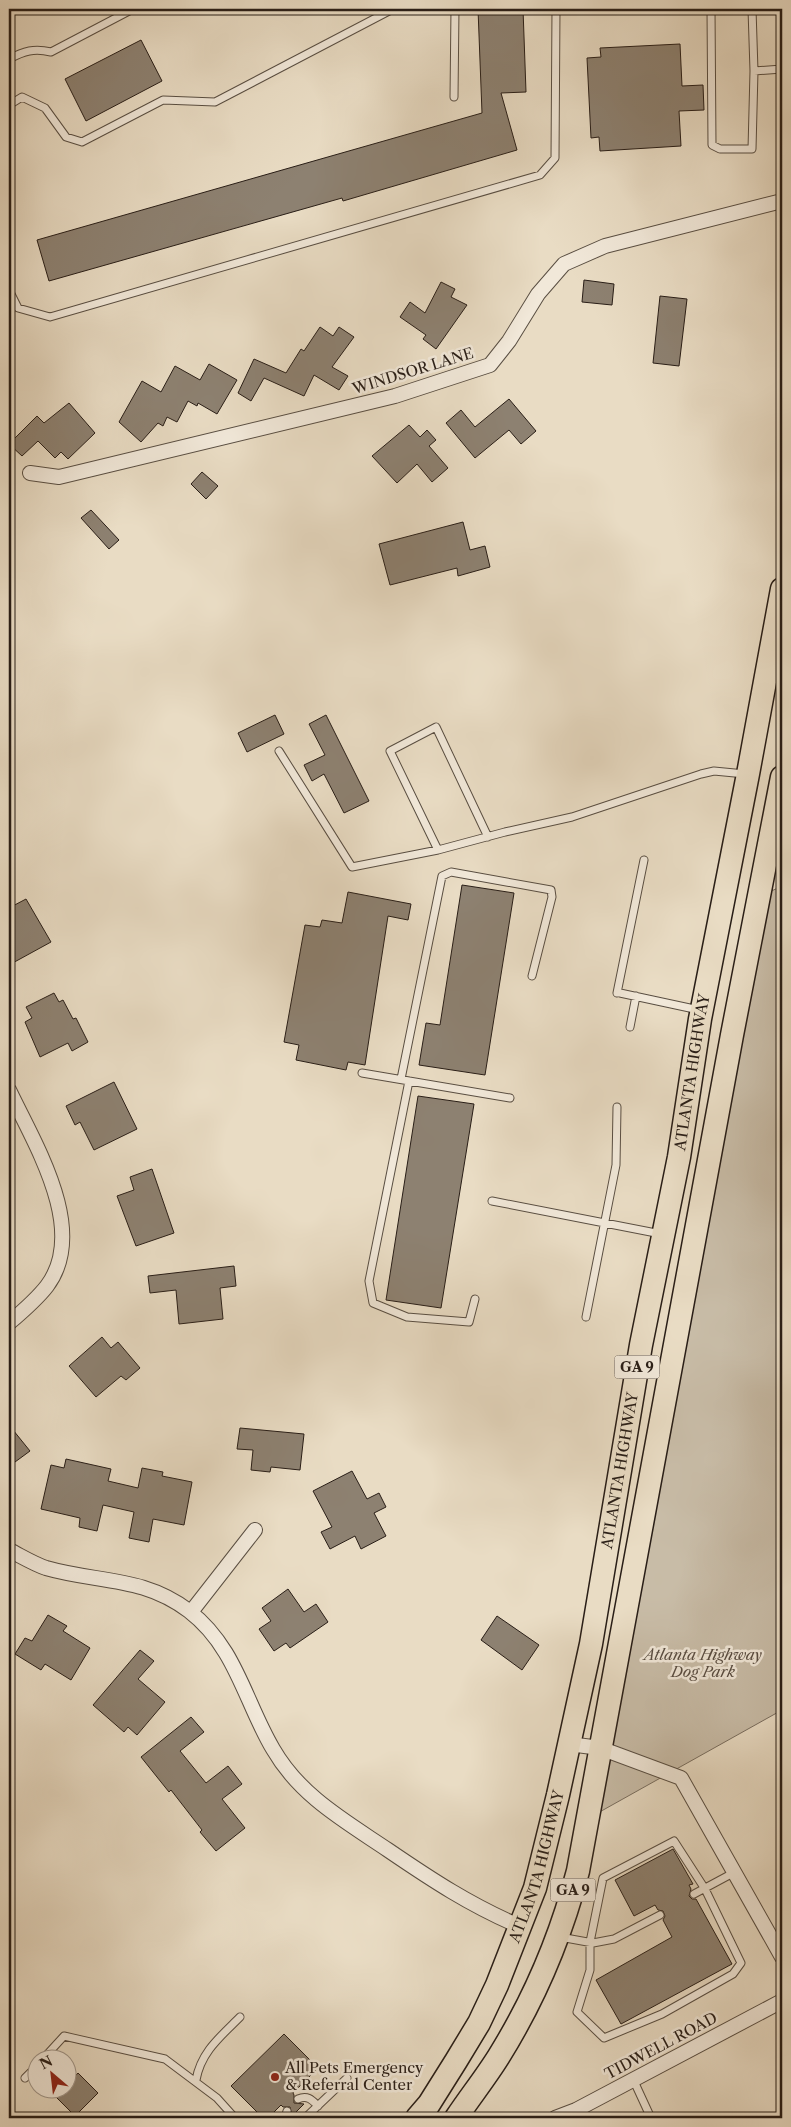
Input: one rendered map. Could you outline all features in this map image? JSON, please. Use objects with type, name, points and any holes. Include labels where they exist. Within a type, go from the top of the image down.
[{"type":"main road","name":"ATLANTA HIGHWAY","points":[[417,2118],[429,2104],[479,2023],[497,1986],[519,1926],[536,1888],[591,1644],[641,1345],[679,1157],[702,1010],[748,774],[778,638],[782,589]]},
{"type":"main road","name":"ATLANTA HIGHWAY","points":[[456,2118],[486,2076],[537,1988],[569,1905],[580,1862],[728,1054],[782,778]]},
{"type":"street","name":"WINDSOR LANE","points":[[30,473],[59,477],[395,396],[490,365],[509,341],[538,294],[564,264],[605,246],[782,201]]},
{"type":"street","points":[[9,1090],[49,1174],[58,1201],[63,1244],[59,1263],[48,1286],[9,1323]]},
{"type":"street","points":[[190,1612],[255,1530]]},
{"type":"street","points":[[9,1550],[45,1568],[144,1587],[164,1595],[190,1612],[218,1642],[232,1662],[273,1749],[284,1766],[312,1797],[449,1891],[519,1926]]},
{"type":"street","points":[[569,1744],[600,1748],[681,1778],[782,1957]]},
{"type":"street","name":"TIDWELL ROAD","points":[[555,2118],[576,2110],[633,2078],[782,2001]]},
{"type":"lane","points":[[9,59],[26,50],[51,52],[133,9]]},
{"type":"lane","points":[[9,105],[22,98],[45,108],[66,137],[82,142],[163,100],[215,102],[393,9]]},
{"type":"lane","points":[[454,97],[455,9]]},
{"type":"lane","points":[[9,290],[18,308],[50,317],[540,176],[555,158],[556,9]]},
{"type":"lane","points":[[711,9],[712,145],[720,149],[752,149],[754,70],[752,9]]},
{"type":"lane","points":[[754,70],[782,68]]},
{"type":"lane","points":[[438,850],[390,751],[436,727],[488,837]]},
{"type":"lane","points":[[279,751],[352,867],[438,850],[572,817],[700,774],[714,771],[748,774]]},
{"type":"lane","points":[[644,860],[619,993],[702,1010]]},
{"type":"lane","points":[[401,1079],[442,876],[451,872],[551,890],[552,896],[532,976]]},
{"type":"lane","points":[[630,1027],[636,996]]},
{"type":"lane","points":[[362,1073],[510,1098]]},
{"type":"lane","points":[[409,1081],[369,1281],[373,1303],[406,1317],[469,1322],[475,1299]]},
{"type":"lane","points":[[586,1317],[616,1165],[617,1107]]},
{"type":"lane","points":[[492,1201],[663,1234]]},
{"type":"lane","points":[[674,1841],[705,1889],[741,1963],[733,1974],[662,2014],[604,2038],[577,2012],[590,1970],[590,1942],[603,1878],[674,1841]]},
{"type":"lane","points":[[694,1894],[735,1872]]},
{"type":"lane","points":[[557,1936],[590,1942],[614,1939],[660,1915]]},
{"type":"lane","points":[[196,2080],[198,2068],[208,2049],[240,2018]]},
{"type":"lane","points":[[51,2050],[64,2036],[166,2059],[196,2080],[217,2098],[235,2118]]},
{"type":"lane","points":[[25,2078],[28,2075]]},
{"type":"lane","points":[[305,2118],[347,2078]]},
{"type":"lane","points":[[633,2078],[651,2118]]},
{"type":"lane","points":[[298,2099],[303,2097],[310,2098],[318,2106]]},
{"type":"green space","name":"Atlanta Highway Dog Park","points":[[782,886],[782,1710],[596,1814],[765,894]]},
{"type":"building","points":[[478,9],[523,9],[526,92],[501,93],[517,150],[343,201],[342,198],[49,281],[37,240],[482,113]]},
{"type":"building","points":[[141,40],[162,81],[86,121],[65,79]]},
{"type":"building","points":[[680,44],[682,86],[703,85],[704,110],[679,111],[681,146],[600,151],[599,137],[591,138],[587,58],[601,57],[600,48]]},
{"type":"building","points":[[584,280],[614,284],[612,305],[582,302]]},
{"type":"building","points":[[441,282],[455,289],[451,297],[467,305],[436,349],[423,339],[426,335],[400,317],[410,302],[425,313]]},
{"type":"building","points":[[660,296],[687,299],[679,366],[653,363]]},
{"type":"building","points":[[320,327],[333,336],[339,327],[354,337],[332,367],[348,376],[339,390],[314,375],[304,396],[264,378],[251,401],[238,393],[254,359],[286,373],[301,349],[304,351]]},
{"type":"building","points":[[209,364],[237,380],[217,414],[198,403],[197,406],[188,401],[177,422],[167,417],[163,426],[158,423],[141,442],[119,422],[142,381],[161,392],[175,366],[200,380]]},
{"type":"building","points":[[509,399],[536,431],[521,444],[509,430],[475,458],[446,423],[461,410],[475,427]]},
{"type":"building","points":[[69,403],[95,433],[68,459],[61,452],[55,458],[38,441],[22,456],[9,444],[37,416],[44,423]]},
{"type":"building","points":[[409,425],[420,437],[427,430],[436,440],[429,446],[448,468],[432,482],[417,464],[397,483],[372,456]]},
{"type":"building","points":[[202,472],[218,486],[206,499],[191,484]]},
{"type":"building","points":[[91,510],[119,540],[109,549],[81,518]]},
{"type":"building","points":[[463,522],[470,550],[485,546],[490,567],[458,576],[457,568],[390,585],[379,544]]},
{"type":"building","points":[[275,715],[284,734],[247,752],[238,733]]},
{"type":"building","points":[[326,715],[369,801],[344,813],[324,774],[312,781],[304,765],[325,755],[309,724]]},
{"type":"building","points":[[462,885],[514,893],[485,1075],[419,1065],[426,1023],[440,1025]]},
{"type":"building","points":[[348,892],[411,904],[408,920],[388,916],[365,1065],[348,1062],[346,1070],[296,1060],[299,1045],[284,1042],[305,925],[320,927],[322,920],[342,923]]},
{"type":"building","points":[[26,899],[51,942],[9,965],[9,908]]},
{"type":"building","points":[[54,993],[59,1002],[63,1000],[73,1019],[76,1018],[88,1042],[72,1051],[68,1043],[40,1057],[25,1022],[32,1018],[26,1007]]},
{"type":"building","points":[[114,1082],[137,1129],[94,1150],[80,1122],[75,1125],[66,1106]]},
{"type":"building","points":[[418,1096],[474,1104],[441,1308],[386,1300]]},
{"type":"building","points":[[152,1169],[174,1233],[136,1246],[117,1196],[134,1190],[130,1177]]},
{"type":"building","points":[[234,1266],[236,1286],[220,1288],[223,1319],[179,1324],[176,1290],[150,1293],[148,1276]]},
{"type":"building","points":[[102,1337],[111,1348],[118,1342],[140,1368],[126,1380],[121,1376],[96,1397],[69,1366]]},
{"type":"building","points":[[9,1425],[30,1451],[15,1462],[9,1454]]},
{"type":"building","points":[[240,1428],[304,1434],[300,1470],[271,1467],[270,1472],[251,1470],[253,1450],[237,1449]]},
{"type":"building","points":[[66,1459],[111,1469],[108,1481],[138,1488],[142,1468],[163,1472],[162,1476],[192,1482],[184,1525],[153,1519],[149,1542],[129,1538],[134,1512],[103,1505],[97,1531],[79,1527],[80,1518],[41,1509],[51,1465],[64,1468]]},
{"type":"building","points":[[352,1471],[367,1499],[379,1493],[386,1507],[374,1513],[386,1536],[361,1549],[355,1536],[330,1549],[321,1532],[332,1527],[313,1491]]},
{"type":"building","points":[[288,1589],[304,1612],[316,1604],[328,1622],[290,1648],[286,1643],[274,1651],[259,1629],[271,1621],[262,1608]]},
{"type":"building","points":[[48,1615],[67,1626],[63,1631],[90,1648],[71,1680],[45,1664],[41,1670],[15,1654],[25,1638],[32,1641]]},
{"type":"building","points":[[497,1616],[539,1645],[522,1670],[481,1640]]},
{"type":"building","points":[[140,1650],[154,1661],[138,1679],[165,1702],[137,1735],[128,1727],[124,1732],[93,1705]]},
{"type":"building","points":[[191,1717],[204,1732],[180,1751],[206,1783],[228,1766],[242,1784],[222,1799],[245,1828],[216,1851],[200,1832],[202,1830],[171,1790],[169,1792],[141,1757]]},
{"type":"building","points":[[673,1849],[693,1884],[689,1885],[691,1889],[689,1896],[692,1899],[696,1899],[732,1964],[621,2024],[596,1980],[672,1937],[663,1920],[665,1916],[663,1911],[658,1910],[655,1905],[634,1916],[615,1880]]},
{"type":"building","name":"All Pets Emergency & Referral Center","points":[[284,2034],[318,2068],[293,2093],[294,2103],[304,2104],[292,2116],[290,2107],[283,2107],[281,2105],[268,2118],[263,2118],[231,2086]]},
{"type":"building","points":[[78,2073],[98,2093],[75,2116],[59,2100],[78,2100]]},
{"type":"place","name":"All Pets Emergency & Referral Center","points":[[275,2077]]}]
